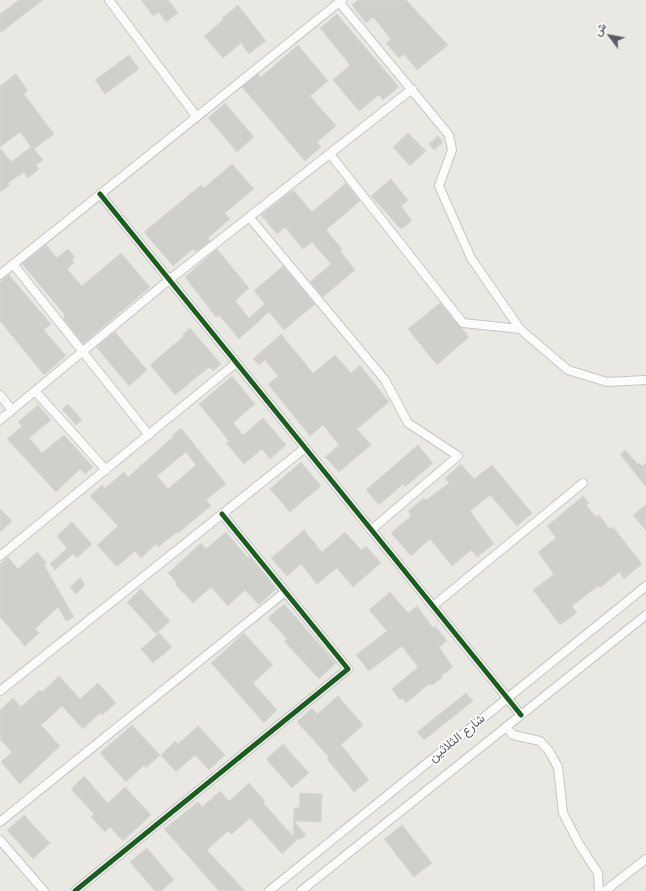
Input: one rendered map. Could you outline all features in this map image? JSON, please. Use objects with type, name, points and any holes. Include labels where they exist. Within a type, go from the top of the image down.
[{"type":"street","points":[[109,0],[196,116]]},
{"type":"street","points":[[0,274],[341,1],[449,135],[452,150],[439,186],[471,258],[520,329],[568,370],[607,382],[646,380]]},
{"type":"street","points":[[0,420],[169,280],[250,218],[412,89]]},
{"type":"street","points":[[330,154],[463,323],[520,329]]},
{"type":"street","points":[[100,194],[521,715]]},
{"type":"street","points":[[250,218],[385,380],[408,423],[458,456],[371,530]]},
{"type":"street","points":[[13,264],[149,435]]},
{"type":"street","points":[[0,556],[236,363]]},
{"type":"street","points":[[35,391],[106,470]]},
{"type":"street","points":[[0,395],[12,410]]},
{"type":"street","points":[[2,686],[305,448]]},
{"type":"street","points":[[433,606],[583,484]]},
{"type":"street","points":[[75,891],[348,669],[222,514]]},
{"type":"street","name":"شارع الثلاثين","points":[[269,891],[646,586]]},
{"type":"street","points":[[0,822],[285,592]]},
{"type":"street","name":"شارع الثلاثين","points":[[301,891],[646,615]]},
{"type":"street","points":[[506,727],[513,735],[540,742],[549,751],[558,768],[563,813],[579,844],[598,873],[599,891]]},
{"type":"street","points":[[0,840],[44,891]]},
{"type":"street","points":[[605,891],[646,859]]},
{"type":"building","points":[[19,0],[43,0],[0,33],[0,14]]},
{"type":"building","points":[[141,0],[168,0],[178,13],[166,22],[159,12],[153,16]]},
{"type":"building","points":[[358,0],[406,0],[448,45],[417,70],[404,54],[399,58],[386,43],[391,39],[373,17],[366,23],[352,5]]},
{"type":"building","points":[[238,5],[266,41],[249,54],[241,43],[223,58],[204,36]]},
{"type":"building","points":[[337,14],[399,87],[383,100],[379,95],[359,111],[333,80],[350,65],[320,28]]},
{"type":"building","points":[[298,45],[328,81],[310,96],[336,126],[317,142],[321,147],[305,161],[242,87],[258,74],[261,77]]},
{"type":"building","points":[[129,55],[139,69],[105,94],[95,80]]},
{"type":"building","points":[[16,74],[28,91],[24,94],[54,134],[34,149],[43,160],[36,165],[39,169],[28,178],[24,172],[8,183],[10,185],[0,192],[0,148],[11,162],[31,147],[20,132],[0,147],[0,86]]},
{"type":"building","points":[[225,103],[254,137],[237,152],[208,118]]},
{"type":"building","points":[[408,133],[426,151],[410,166],[393,147]]},
{"type":"building","points":[[438,136],[443,142],[434,150],[429,144]]},
{"type":"building","points":[[232,164],[254,189],[225,213],[230,219],[208,238],[210,241],[196,252],[193,249],[173,266],[144,232],[201,185],[204,188]]},
{"type":"building","points":[[391,179],[408,200],[401,206],[412,221],[401,229],[371,196]]},
{"type":"building","points":[[346,183],[360,201],[326,230],[342,249],[340,251],[355,270],[323,297],[310,282],[331,264],[312,242],[303,249],[285,227],[277,234],[261,215],[293,190],[312,212]]},
{"type":"building","points":[[46,245],[57,258],[68,249],[75,257],[72,260],[74,263],[67,269],[82,286],[121,253],[150,287],[83,344],[63,318],[65,315],[22,264]]},
{"type":"building","points":[[217,249],[249,288],[235,301],[249,318],[265,304],[254,291],[283,266],[315,304],[284,330],[269,312],[239,339],[219,315],[216,317],[185,277]]},
{"type":"building","points":[[9,275],[51,324],[44,330],[66,356],[44,375],[0,321],[0,282]]},
{"type":"building","points":[[440,303],[469,337],[437,365],[408,329]]},
{"type":"building","points":[[190,328],[221,364],[213,371],[209,367],[175,395],[150,365],[184,336],[182,335]]},
{"type":"building","points":[[115,332],[147,370],[129,386],[96,347]]},
{"type":"building","points":[[281,334],[313,373],[335,355],[351,373],[360,365],[389,402],[357,429],[371,445],[339,472],[325,457],[339,445],[323,425],[310,436],[268,384],[278,376],[265,360],[259,365],[253,359]]},
{"type":"building","points":[[232,376],[255,404],[233,423],[243,435],[263,418],[286,445],[270,459],[262,449],[244,464],[226,443],[229,441],[199,404]]},
{"type":"building","points":[[68,404],[82,420],[76,425],[62,409]]},
{"type":"building","points":[[38,405],[51,420],[29,438],[42,453],[64,435],[93,467],[85,474],[80,469],[56,492],[7,439],[22,426],[18,422]]},
{"type":"building","points":[[181,428],[226,484],[206,500],[211,506],[178,533],[177,532],[158,547],[156,544],[141,558],[135,551],[117,567],[97,545],[118,526],[90,496],[102,485],[105,488],[124,472],[128,477],[173,437],[172,436]],"holes":[[[186,452],[196,465],[168,489],[157,476]]]},
{"type":"building","points":[[418,445],[433,463],[405,487],[403,484],[379,505],[366,490]]},
{"type":"building","points":[[625,450],[638,464],[639,463],[642,466],[646,463],[646,487],[620,454]]},
{"type":"building","points":[[301,462],[321,486],[290,512],[270,489]]},
{"type":"building","points":[[461,464],[474,479],[492,465],[532,513],[517,526],[490,495],[470,511],[494,544],[477,557],[471,550],[452,566],[430,539],[411,556],[391,533],[411,516],[408,511],[424,498],[426,500],[449,483],[445,478]]},
{"type":"building","points":[[583,496],[589,503],[586,505],[596,517],[599,515],[610,529],[613,527],[642,564],[624,579],[619,572],[600,588],[598,586],[572,606],[577,613],[560,625],[533,590],[554,574],[538,552],[556,538],[547,526]]},
{"type":"building","points":[[646,505],[646,530],[633,515]]},
{"type":"building","points":[[0,509],[12,521],[0,532]]},
{"type":"building","points":[[72,522],[92,544],[77,558],[73,554],[55,570],[50,564],[67,548],[57,536]]},
{"type":"building","points":[[304,530],[322,552],[345,532],[361,550],[366,546],[381,563],[353,587],[337,568],[317,584],[301,564],[287,576],[271,558]]},
{"type":"building","points":[[226,532],[247,557],[250,557],[276,589],[259,605],[245,590],[228,606],[211,587],[193,603],[175,584],[177,583],[168,573],[201,543],[206,549]]},
{"type":"building","points":[[37,552],[47,563],[44,565],[74,617],[66,621],[58,607],[35,629],[39,633],[25,646],[0,617],[0,564],[8,557],[18,569]]},
{"type":"building","points":[[80,578],[85,585],[76,594],[70,587]]},
{"type":"building","points":[[141,589],[170,621],[156,634],[127,602]]},
{"type":"building","points":[[390,592],[408,613],[417,606],[433,628],[435,626],[447,641],[439,647],[453,667],[441,676],[442,678],[432,685],[429,684],[406,703],[402,698],[400,700],[392,689],[418,667],[402,646],[369,671],[356,655],[387,631],[369,610]]},
{"type":"building","points":[[284,604],[336,663],[319,679],[284,641],[287,639],[268,618]]},
{"type":"building","points":[[159,633],[172,647],[153,663],[141,649]]},
{"type":"building","points":[[244,633],[273,665],[253,683],[277,710],[264,723],[211,663]]},
{"type":"building","points":[[59,676],[80,699],[98,683],[116,703],[102,715],[100,713],[83,729],[62,706],[41,725],[60,746],[20,784],[1,762],[12,752],[0,739],[0,710],[13,698],[21,707],[40,690],[42,692]]},
{"type":"building","points":[[466,693],[473,701],[424,740],[417,732]]},
{"type":"building","points":[[338,696],[363,725],[341,745],[369,780],[354,792],[327,759],[329,757],[297,722],[312,708],[317,714]]},
{"type":"building","points":[[132,725],[160,755],[146,768],[144,765],[126,782],[100,753]]},
{"type":"building","points":[[198,726],[225,755],[209,770],[195,755],[176,772],[161,755],[175,741],[178,744]]},
{"type":"building","points":[[283,744],[309,773],[292,788],[266,759]]},
{"type":"building","points":[[84,776],[108,803],[125,787],[151,815],[123,841],[110,827],[105,832],[91,817],[94,814],[71,789]]},
{"type":"building","points":[[249,783],[265,801],[263,803],[293,836],[294,808],[299,808],[300,793],[322,794],[321,822],[294,821],[306,835],[300,840],[299,838],[282,854],[250,818],[232,834],[228,831],[207,850],[245,891],[219,891],[164,829],[198,802],[202,807],[220,791],[229,801]]},
{"type":"building","points":[[24,815],[50,843],[33,859],[7,830]]},
{"type":"building","points":[[402,825],[432,863],[414,877],[384,839]]},
{"type":"building","points":[[147,848],[174,880],[161,891],[155,891],[130,862]]},
{"type":"cycle path","points":[[100,194],[521,715]]},
{"type":"cycle path","points":[[75,891],[348,669],[222,514]]}]
